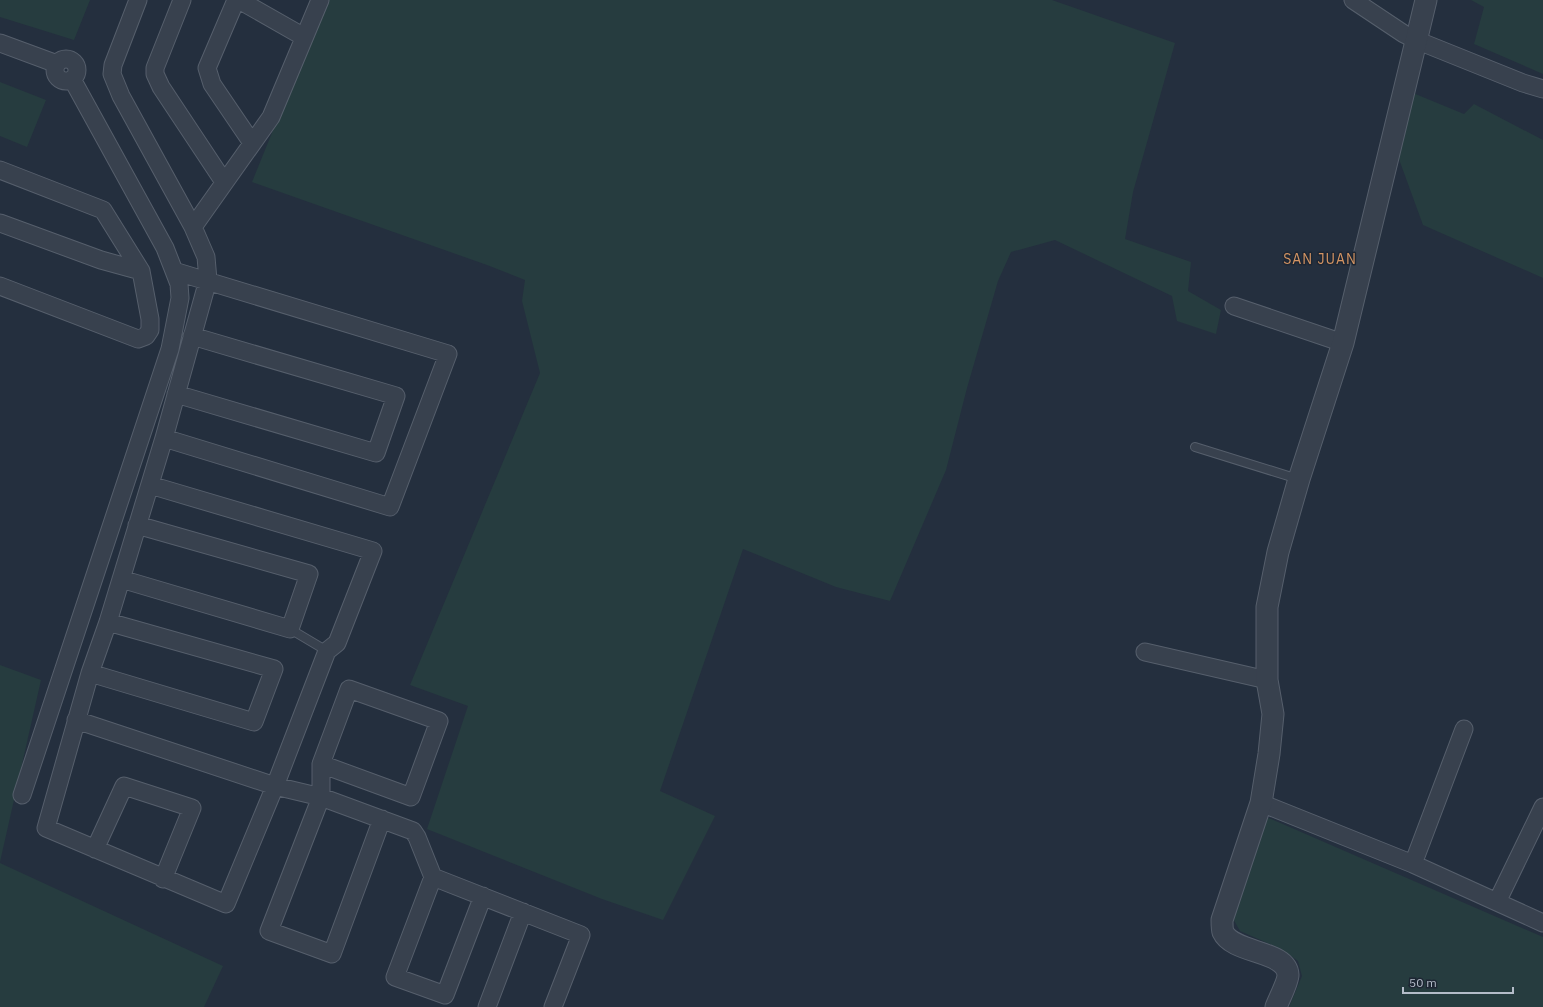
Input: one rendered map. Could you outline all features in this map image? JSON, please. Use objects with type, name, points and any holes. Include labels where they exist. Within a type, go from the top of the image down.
[{"type":"street","points":[[138,0],[113,65],[112,74],[121,96],[193,227],[206,257],[208,280],[164,438],[108,622],[90,673],[46,828],[163,879],[226,904],[275,786],[327,651],[337,642],[373,551],[150,485]]},
{"type":"street","points":[[182,0],[155,68],[155,74],[161,87],[224,182]]},
{"type":"street","points":[[252,143],[212,84],[207,68],[238,0],[304,37]]},
{"type":"street","points":[[193,227],[271,117],[320,0]]},
{"type":"street","points":[[1353,0],[1404,34],[1416,40],[1523,83],[1543,89]]},
{"type":"street","points":[[1276,1007],[1288,976],[1286,968],[1280,961],[1231,942],[1224,932],[1222,920],[1261,803],[1269,754],[1273,714],[1267,680],[1267,607],[1278,552],[1299,479],[1343,343],[1426,0]]},
{"type":"street","points":[[0,42],[56,64],[55,71],[58,78],[65,80],[72,79],[165,248],[179,284],[180,298],[170,349],[22,795]]},
{"type":"street","points":[[0,170],[103,210],[141,271],[150,319],[150,330],[146,336],[138,338],[0,286]]},
{"type":"street","points":[[0,223],[101,260],[141,271]]},
{"type":"street","points":[[164,438],[390,507],[448,354],[208,280],[174,271]]},
{"type":"street","points":[[1234,306],[1343,343]]},
{"type":"street","points":[[176,394],[376,453],[396,396],[192,336]]},
{"type":"street","points":[[121,579],[290,629],[309,574],[137,525]]},
{"type":"street","points":[[90,673],[254,722],[274,669],[108,622]]},
{"type":"street","points":[[1145,652],[1267,680]]},
{"type":"street","points":[[321,764],[411,797],[439,721],[349,689],[321,764],[321,797],[269,931],[332,954],[382,819]]},
{"type":"street","points":[[76,720],[275,786],[321,797],[413,831],[417,837],[433,877],[395,977],[445,996],[483,896]]},
{"type":"street","points":[[1413,864],[1464,729]]},
{"type":"street","points":[[95,849],[124,786],[192,808],[163,879]]},
{"type":"street","points":[[1261,803],[1413,864],[1543,923]]},
{"type":"street","points":[[1497,902],[1543,807]]},
{"type":"street","points":[[433,877],[581,934],[553,1007]]},
{"type":"street","points":[[488,1007],[524,912]]},
{"type":"lane","points":[[1195,447],[1299,479]]},
{"type":"lane","points":[[290,629],[327,651]]},
{"type":"green space","points":[[0,0],[90,0],[74,40],[0,17]]},
{"type":"green space","points":[[326,0],[1052,0],[1175,43],[1133,192],[1125,239],[1191,262],[1188,291],[1221,310],[1216,334],[1177,321],[1172,296],[1055,240],[1011,252],[998,281],[967,388],[946,470],[890,601],[836,587],[743,549],[660,791],[715,816],[663,920],[602,899],[427,829],[468,706],[410,685],[540,373],[522,301],[525,280],[487,265],[252,182]]},
{"type":"green space","points":[[1471,0],[1543,0],[1543,74],[1474,44],[1484,7]]},
{"type":"green space","points":[[0,82],[46,100],[27,147],[0,136]]},
{"type":"green space","points":[[1413,93],[1464,114],[1474,104],[1543,140],[1543,278],[1423,225],[1396,151]]},
{"type":"green space","points":[[0,665],[41,680],[0,862]]},
{"type":"green space","points":[[1264,816],[1543,937],[1543,1007],[1289,1007],[1302,976],[1298,961],[1281,949],[1240,931],[1228,910]]},
{"type":"green space","points":[[0,863],[223,966],[204,1007],[0,1007]]},
{"type":"district","name":"SAN JUAN","points":[[1320,259]]}]
